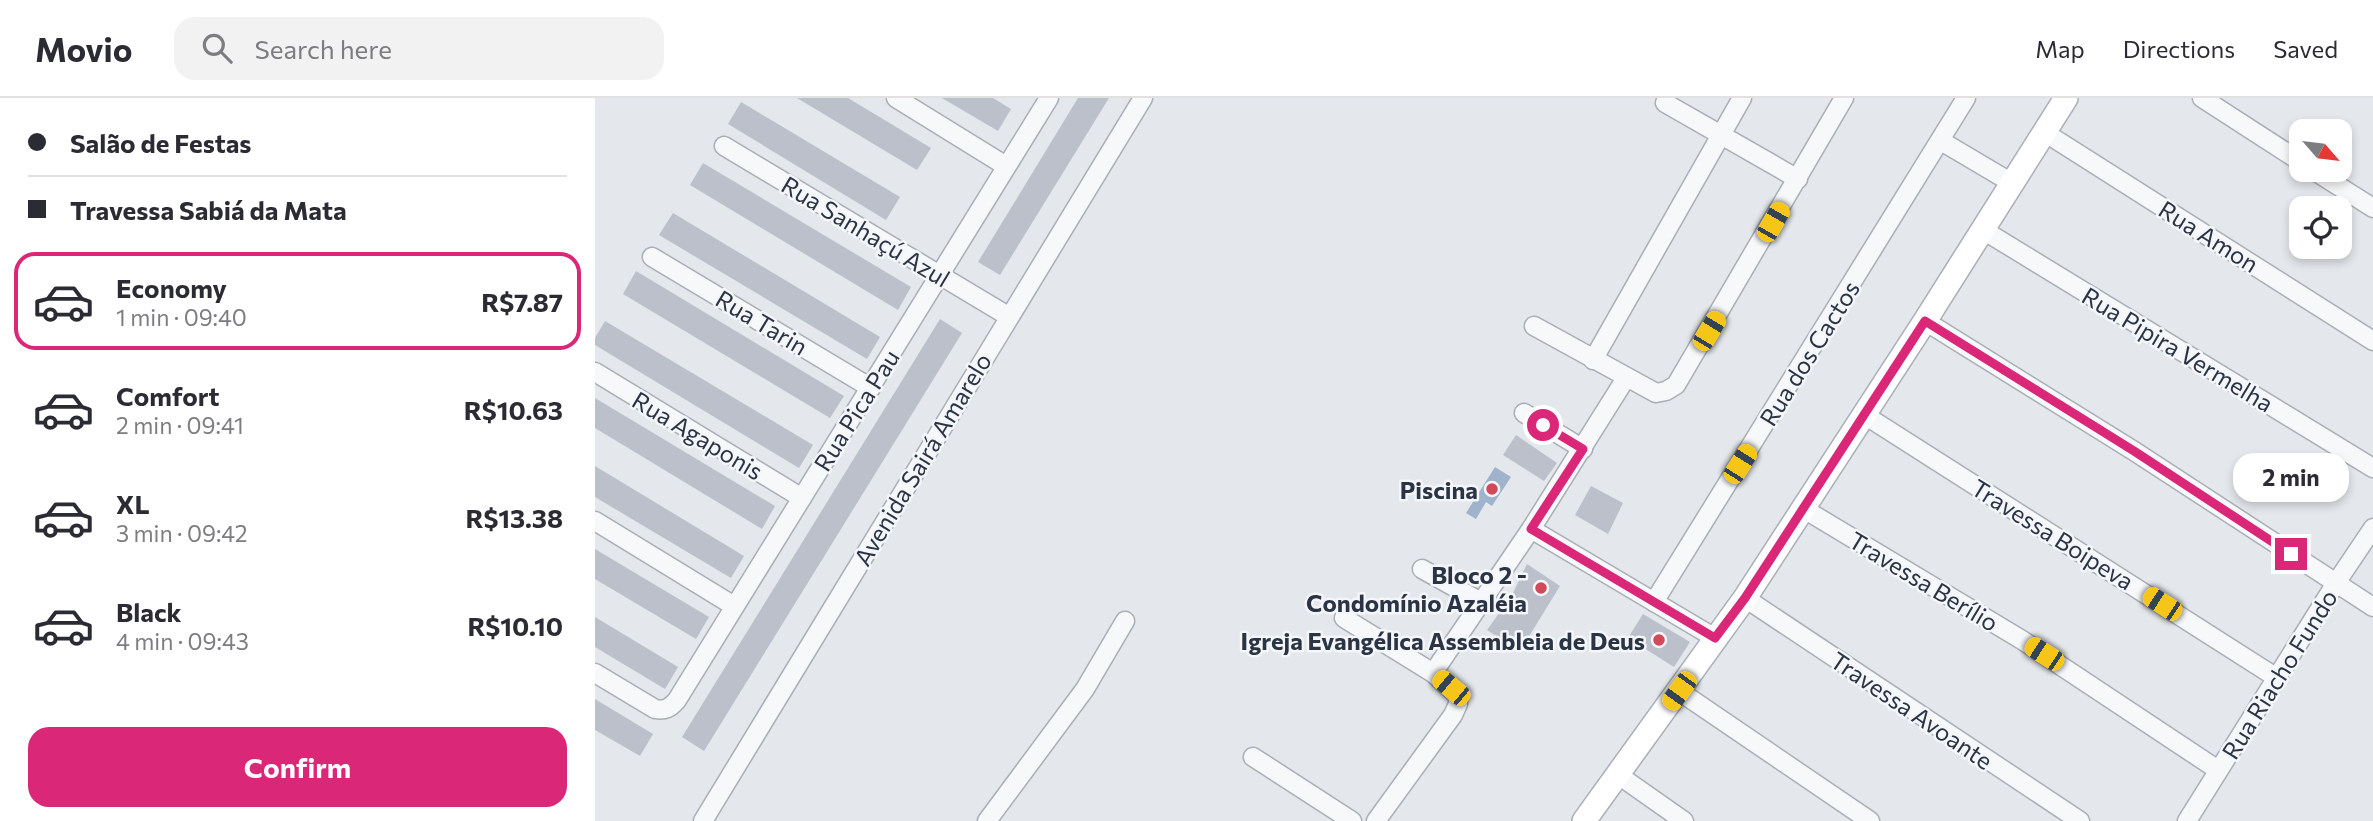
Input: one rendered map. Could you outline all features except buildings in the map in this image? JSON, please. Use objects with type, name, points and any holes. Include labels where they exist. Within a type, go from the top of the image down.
[{"type":"street","points":[[895,98],[1006,166]]},
{"type":"street","name":"Rua Pica Pau","points":[[595,673],[655,709],[670,707],[677,700],[1049,98]]},
{"type":"street","name":"Avenida Sairá Amarelo","points":[[703,821],[1143,98]]},
{"type":"street","points":[[1593,360],[1742,98]]},
{"type":"street","points":[[1534,326],[1656,393],[1676,385],[1844,98]]},
{"type":"street","name":"Rua dos Cactos","points":[[1654,602],[1966,98]]},
{"type":"street","points":[[1584,821],[1745,598],[2066,98]]},
{"type":"street","points":[[2202,98],[2289,154]]},
{"type":"street","points":[[1665,103],[1798,179]]},
{"type":"street","name":"Rua Amon","points":[[2044,132],[2373,341]]},
{"type":"street","points":[[1941,141],[2012,183]]},
{"type":"street","name":"Rua Sanhaçú Azul","points":[[724,146],[1008,316]]},
{"type":"street","points":[[2332,182],[2373,208]]},
{"type":"street","name":"Rua Pipira Vermelha","points":[[1983,230],[2373,468]]},
{"type":"street","name":"Rua Tarin","points":[[652,257],[870,388]]},
{"type":"street","points":[[1925,321],[2134,451],[2373,607]]},
{"type":"street","name":"Rua Agaponis","points":[[595,372],[802,498]]},
{"type":"street","points":[[1433,673],[1531,529],[1626,378]]},
{"type":"street","points":[[1524,412],[1583,449]]},
{"type":"street","name":"Travessa Boipeva","points":[[1863,414],[2277,678]]},
{"type":"street","name":"Travessa Berílio","points":[[1804,509],[2022,640],[2218,770]]},
{"type":"street","points":[[595,522],[734,606]]},
{"type":"street","name":"Rua Riacho Fundo","points":[[2187,821],[2373,528]]},
{"type":"street","points":[[1531,529],[1715,638]]},
{"type":"street","points":[[1422,569],[1481,603]]},
{"type":"street","name":"Travessa Avoante","points":[[1745,598],[2080,821]]},
{"type":"street","points":[[1343,618],[1433,673],[1458,696],[1453,715],[1376,821]]},
{"type":"street","points":[[987,821],[1085,689],[1125,621]]},
{"type":"street","points":[[1679,691],[1870,821]]},
{"type":"street","points":[[1253,757],[1352,821]]},
{"type":"street","points":[[1617,774],[1684,821]]},
{"type":"street","points":[[697,821],[713,803]]},
{"type":"water","name":"Piscina","points":[[1495,467],[1511,477],[1492,506],[1486,502],[1476,519],[1466,513]]},
{"type":"place","name":"Piscina","points":[[1492,489]]},
{"type":"place","name":"Bloco 2 - Condomínio Azaléia","points":[[1541,588]]},
{"type":"place","name":"Igreja Evangélica Assembleia de Deus","points":[[1659,640]]},
{"type":"route","points":[[1543,425],[1583,449],[1531,529],[1715,638],[1804,509],[1925,321],[2134,451],[2291,554]]}]
